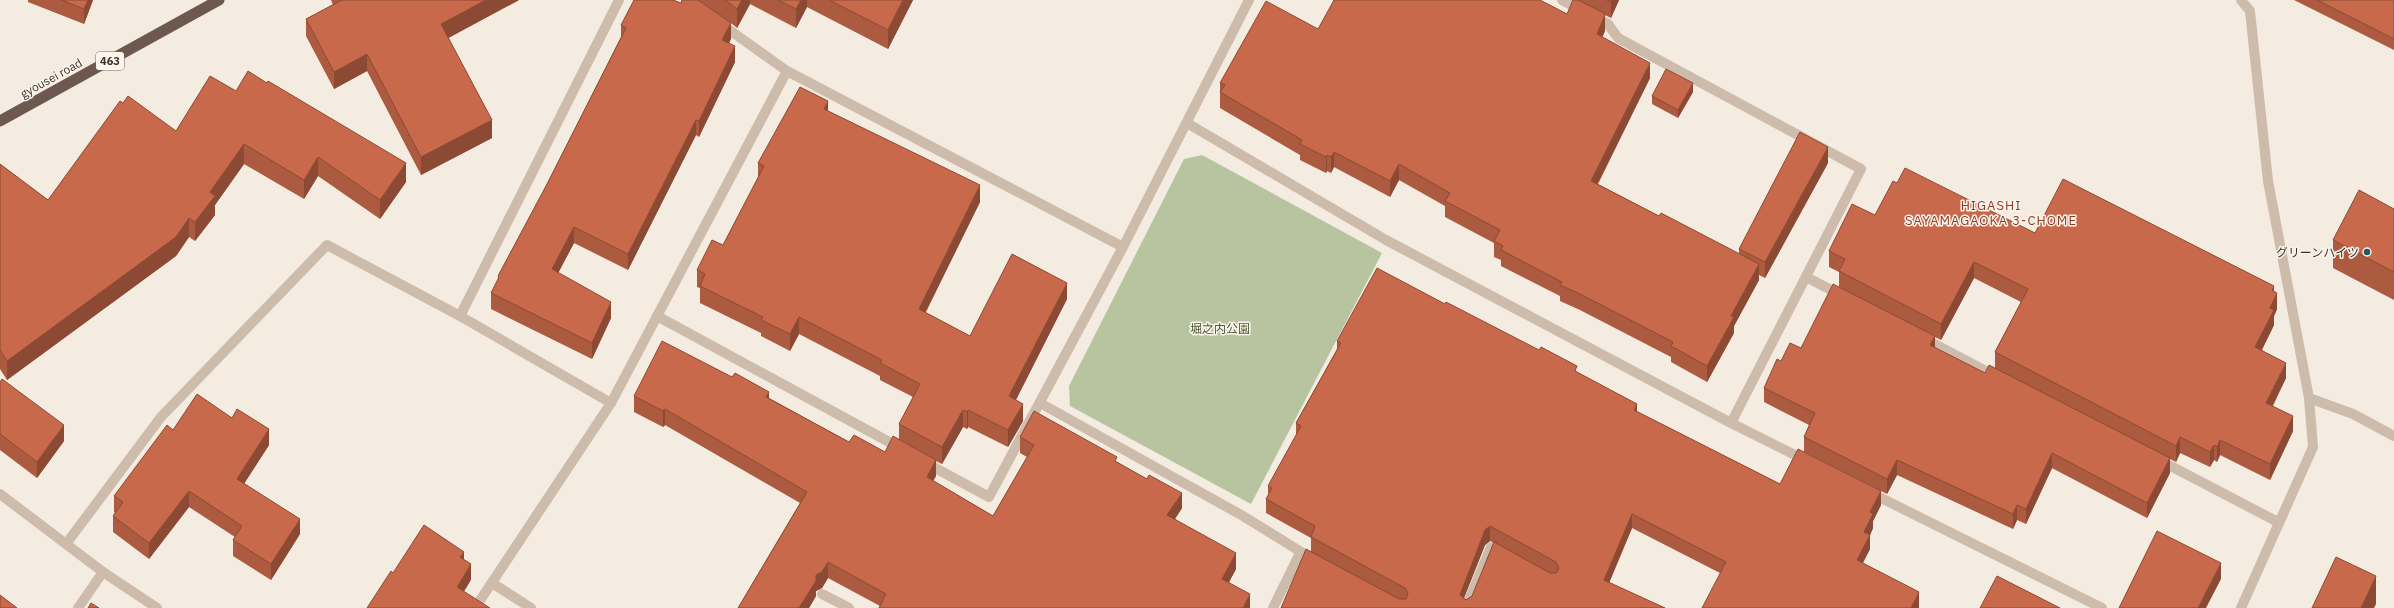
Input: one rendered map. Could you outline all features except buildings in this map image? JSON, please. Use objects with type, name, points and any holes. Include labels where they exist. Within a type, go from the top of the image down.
[{"type":"highway","name":"gyousei road","points":[[0,121],[219,0]]},
{"type":"street","points":[[460,316],[619,0]]},
{"type":"street","points":[[657,316],[989,497],[1188,123],[1249,0]]},
{"type":"street","points":[[1562,0],[1608,24],[1618,38],[1861,169],[1730,423]]},
{"type":"street","points":[[2241,0],[2250,10],[2268,181],[2309,398],[2313,447],[2278,522],[2241,608]]},
{"type":"street","points":[[712,18],[787,70],[1123,247]]},
{"type":"street","points":[[475,608],[611,403],[787,70]]},
{"type":"street","points":[[1188,123],[1386,240],[1730,423],[1816,466]]},
{"type":"street","points":[[66,544],[162,417],[327,245],[460,316],[611,403]]},
{"type":"street","points":[[1806,277],[1848,299]]},
{"type":"street","points":[[1912,332],[2003,380]]},
{"type":"street","points":[[2309,398],[2352,414],[2394,436]]},
{"type":"street","points":[[1040,403],[1243,516],[1300,553],[1321,564]]},
{"type":"street","points":[[2151,456],[2278,522]]},
{"type":"street","points":[[1859,487],[2102,608]]},
{"type":"street","points":[[0,494],[103,572],[156,608]]},
{"type":"street","points":[[1466,608],[1491,547],[1512,559]]},
{"type":"street","points":[[1273,608],[1300,553]]},
{"type":"street","points":[[78,608],[103,572]]},
{"type":"street","points":[[492,583],[531,608]]},
{"type":"street","points":[[822,594],[849,608]]},
{"type":"green space","name":"堀之内公園","points":[[1202,155],[1382,253],[1251,504],[1070,406],[1069,386],[1184,159]]},
{"type":"place","name":"グリーンハイツ","points":[[2367,252]]},
{"type":"district","name":"HIGASHI SAYAMAGAOKA 3-CHOME","points":[[1991,212]]}]
